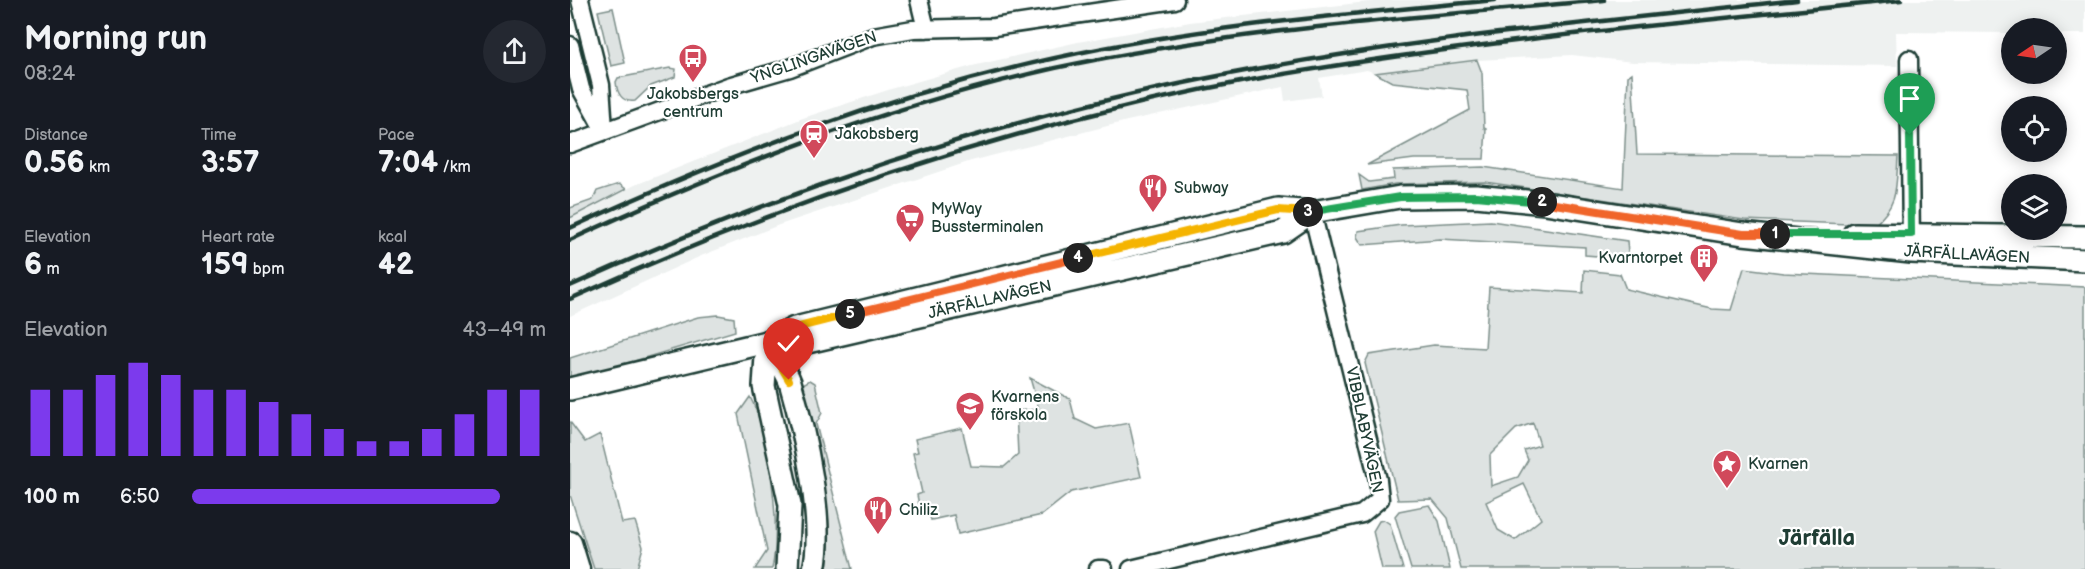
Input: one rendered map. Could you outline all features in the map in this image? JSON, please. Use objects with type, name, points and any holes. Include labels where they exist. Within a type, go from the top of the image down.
[{"type":"main road","points":[[570,543],[578,569]]},
{"type":"street","points":[[580,0],[602,85],[604,130]]},
{"type":"street","points":[[919,0],[926,29]]},
{"type":"street","name":"YNGLINGAVÄGEN","points":[[570,144],[728,86],[790,68],[873,36],[926,29],[994,27],[1175,0]]},
{"type":"street","points":[[570,45],[581,89],[604,130]]},
{"type":"street","points":[[1909,59],[1911,243]]},
{"type":"street","name":"JÄRFÄLLAVÄGEN","points":[[570,389],[767,342],[803,343],[1283,232],[1312,212],[1400,197],[1476,196],[1545,202],[1743,234],[1911,243],[2085,261]]},
{"type":"street","name":"VIBBLABYVÄGEN","points":[[1131,569],[1362,514],[1377,504],[1380,499],[1373,459],[1312,212]]},
{"type":"street","name":"JÄRFÄLLAVÄGEN","points":[[1911,243],[2085,237]]},
{"type":"street","points":[[767,342],[764,386],[790,505],[788,569]]},
{"type":"street","points":[[767,342],[789,380],[815,494],[816,559],[814,569]]},
{"type":"street","points":[[1098,569],[1104,569]]},
{"type":"shaded area","points":[[1385,0],[2085,0],[2085,34],[2067,34],[2067,18],[2001,18],[2001,33],[1896,32],[1897,66],[1633,62],[1572,55],[1479,60],[1375,73],[1367,70],[1319,78],[1322,96],[1285,101],[1283,87],[1127,121],[971,161],[779,225],[701,256],[570,316],[570,217],[635,185],[803,118],[891,89],[972,66],[1078,42],[1190,22]]},
{"type":"shaded area","points":[[613,8],[625,63],[611,66],[598,11]]},
{"type":"shaded area","points":[[1477,60],[1482,73],[1484,128],[1486,129],[1484,159],[1414,159],[1367,165],[1470,110],[1467,90],[1392,82],[1375,73]]},
{"type":"shaded area","points":[[670,68],[676,69],[675,77],[651,86],[635,101],[624,99],[619,93],[616,82],[618,78]]},
{"type":"shaded area","points":[[1632,73],[1637,154],[1898,156],[1895,194],[1888,210],[1874,225],[1744,220],[1485,182],[1395,184],[1362,190],[1359,175],[1369,182],[1394,179],[1393,170],[1483,167],[1623,188],[1628,76]]},
{"type":"shaded area","points":[[619,184],[626,189],[570,218],[570,208],[593,200],[597,191]]},
{"type":"shaded area","points":[[1491,221],[1627,241],[1628,253],[1623,258],[1585,255],[1585,247],[1440,239],[1362,245],[1357,237],[1358,231],[1401,225]]},
{"type":"shaded area","points":[[1744,268],[1783,273],[2085,287],[2085,569],[1461,569],[1448,518],[1432,499],[1398,500],[1365,363],[1369,355],[1434,345],[1485,348],[1489,287],[1583,293],[1584,270],[1620,274],[1626,289],[1712,309],[1731,310]],"holes":[[[1533,423],[1540,445],[1524,450],[1528,460],[1518,477],[1491,486],[1490,455],[1516,429]],[[1524,484],[1541,519],[1515,540],[1498,530],[1486,502]]]},
{"type":"shaded area","points":[[718,315],[734,318],[735,331],[570,380],[570,358],[698,317]]},
{"type":"shaded area","points":[[1030,378],[1070,399],[1075,419],[1096,429],[1129,423],[1141,477],[1071,492],[1042,515],[958,534],[954,515],[931,520],[929,513],[921,515],[917,495],[922,493],[913,453],[918,452],[915,439],[962,428],[971,466],[1004,467],[1018,455],[1016,411],[1039,409]]},
{"type":"shaded area","points":[[810,380],[815,383],[822,413],[816,424],[852,569],[827,569],[829,525],[827,502],[803,390],[803,384]]},
{"type":"shaded area","points":[[750,397],[763,434],[772,482],[775,530],[772,569],[755,569],[767,551],[738,414]]},
{"type":"shaded area","points":[[570,422],[585,442],[600,434],[622,523],[635,521],[643,547],[637,569],[594,569],[570,495]]},
{"type":"shaded area","points":[[1429,505],[1439,521],[1450,569],[1411,569],[1395,516],[1399,511]]},
{"type":"shaded area","points":[[1384,520],[1390,524],[1403,569],[1382,569],[1373,531],[1379,521]]},
{"type":"railway","points":[[570,228],[748,152],[868,109],[991,73],[1110,47],[1219,29],[1495,0]]},
{"type":"railway","points":[[570,240],[688,188],[808,141],[930,101],[1055,68],[1191,43],[1260,34],[1604,0]]},
{"type":"railway","points":[[570,286],[718,224],[869,168],[945,144],[1101,102],[1179,84],[1333,56],[1487,34],[1797,0]]},
{"type":"railway","points":[[570,299],[654,262],[826,195],[1002,139],[1182,94],[1272,76],[1428,52],[1901,0]]},
{"type":"place","name":"Jakobsbergs centrum","points":[[693,84]]},
{"type":"place","name":"Jakobsberg","points":[[814,160]]},
{"type":"place","name":"Subway","points":[[1153,214]]},
{"type":"place","name":"MyWay Bussterminalen","points":[[910,244]]},
{"type":"place","name":"Kvarntorpet","points":[[1704,284]]},
{"type":"place","name":"Kvarnens förskola","points":[[970,432]]},
{"type":"place","name":"Kvarnen","points":[[1727,490]]},
{"type":"place","name":"Chiliz","points":[[878,536]]},
{"type":"district","name":"Järfälla","points":[[1817,538]]},
{"type":"route","points":[[789,380],[767,342],[795,328],[1278,210],[1312,212],[1400,197],[1476,196],[1545,202],[1743,234],[1911,234],[1910,135]]}]
